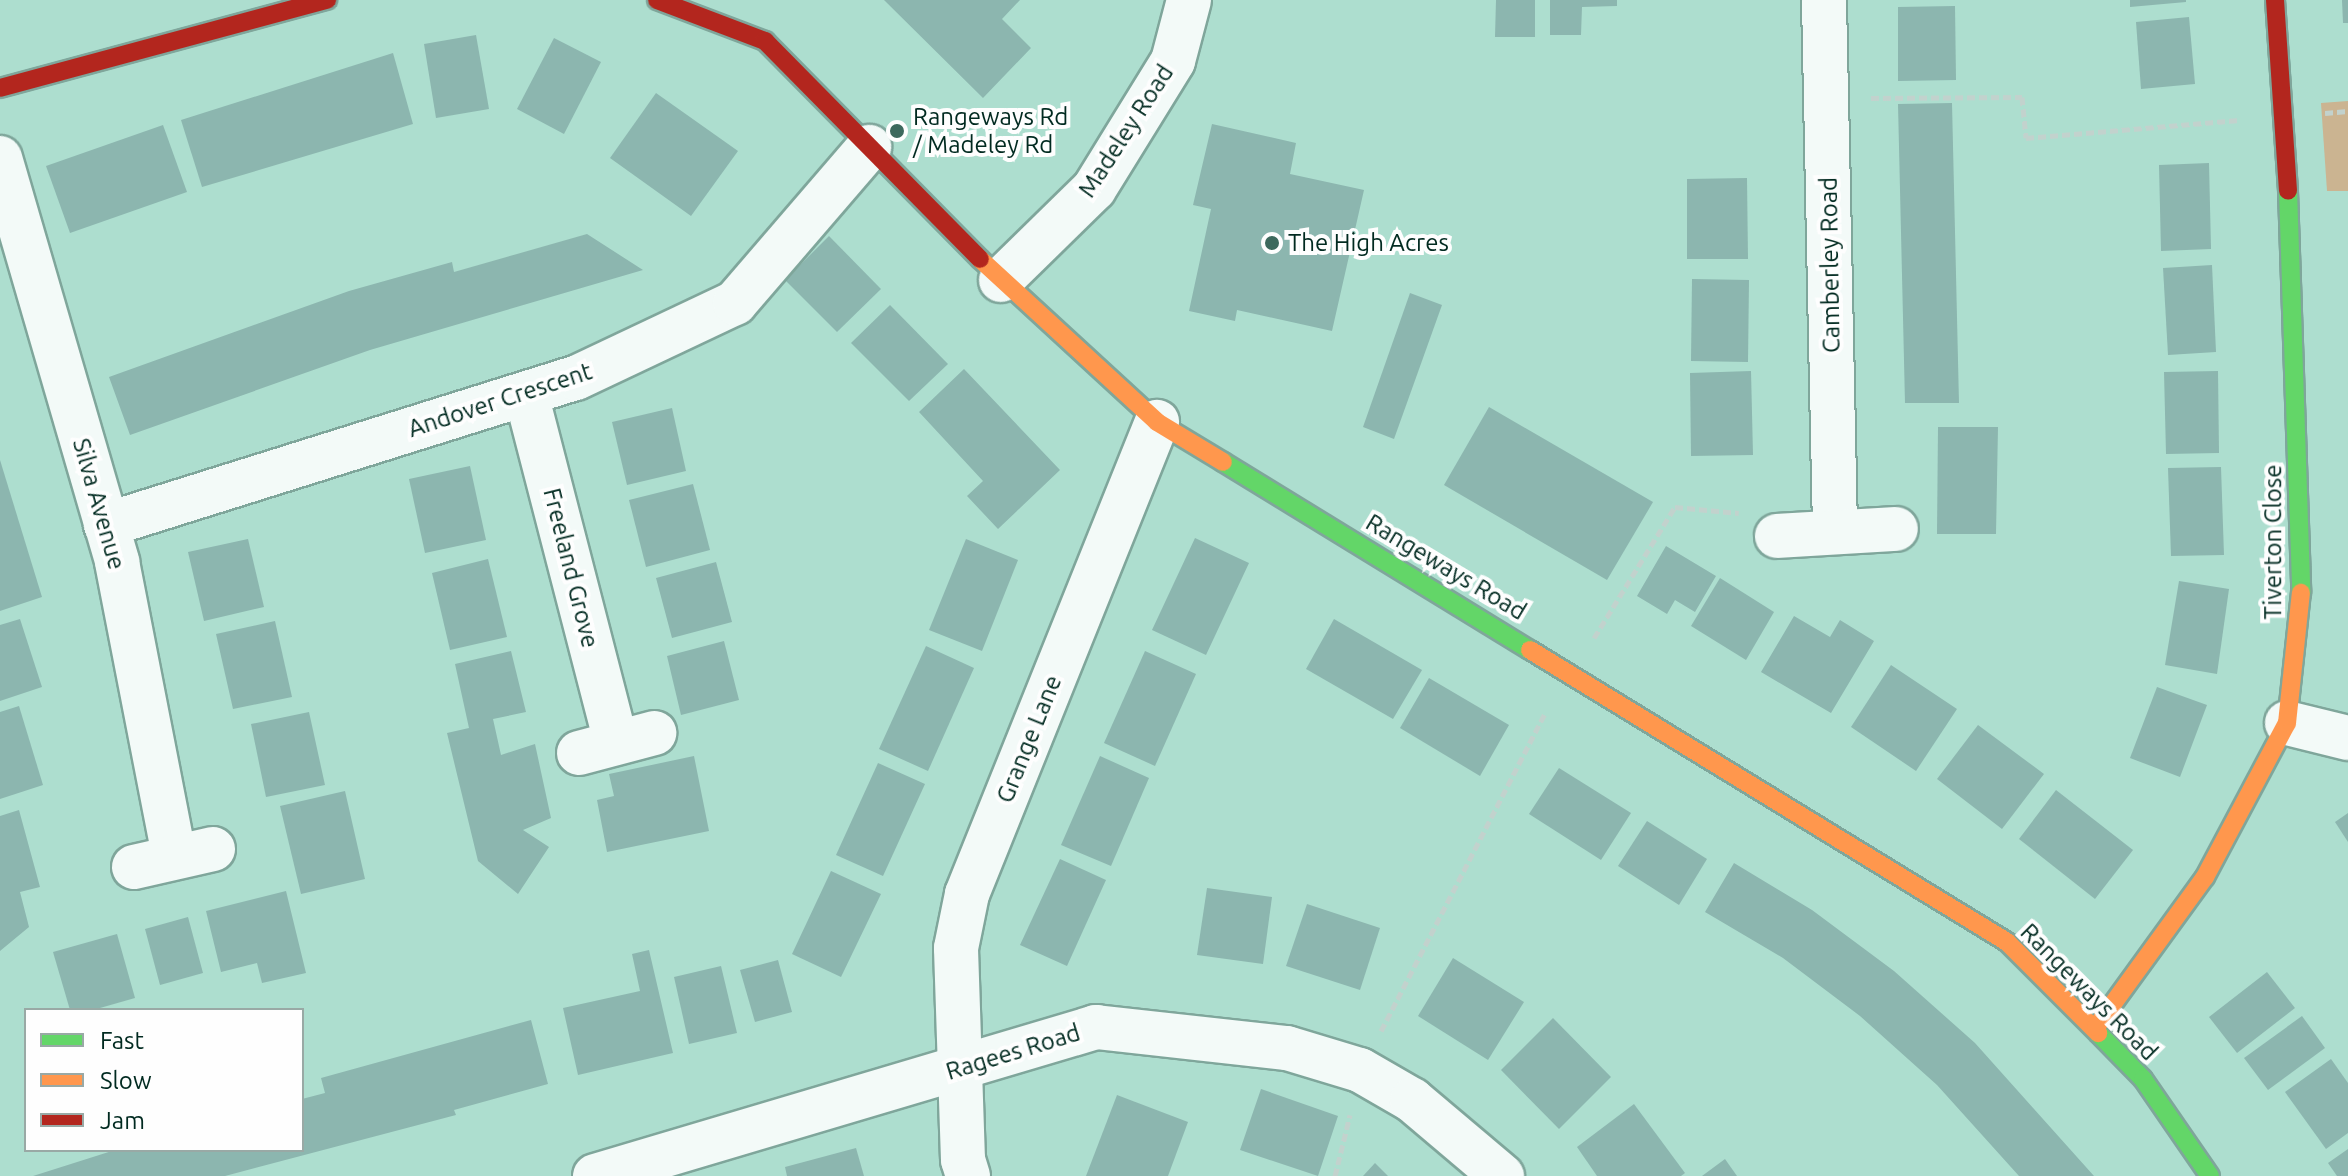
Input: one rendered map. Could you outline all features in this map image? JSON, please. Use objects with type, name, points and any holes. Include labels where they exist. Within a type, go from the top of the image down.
[{"type":"street","points":[[0,88],[239,10],[327,0]]},
{"type":"street","name":"Rangeways Road","points":[[657,0],[765,41],[1001,280],[1157,422],[2007,942],[2096,1027],[2143,1079],[2210,1176]]},
{"type":"street","name":"Madeley Road","points":[[1001,280],[1094,189],[1173,61],[1189,0]]},
{"type":"street","name":"Camberley Road","points":[[1824,0],[1835,529]]},
{"type":"street","name":"Tiverton Close","points":[[2096,1027],[2205,877],[2287,723],[2301,598],[2292,258],[2275,0]]},
{"type":"street","name":"Andover Crescent","points":[[106,525],[576,378],[735,303],[869,147]]},
{"type":"street","name":"Silva Avenue","points":[[0,158],[106,525],[174,857]]},
{"type":"street","name":"Freeland Grove","points":[[526,394],[617,743]]},
{"type":"street","name":"Grange Lane","points":[[968,1176],[956,948],[967,894],[1157,422]]},
{"type":"street","points":[[1777,536],[1835,529],[1896,529]]},
{"type":"street","points":[[2287,723],[2348,738]]},
{"type":"street","name":"Ragees Road","points":[[595,1176],[1096,1027],[1287,1048],[1360,1070],[1412,1100],[1502,1176]]},
{"type":"path","points":[[1826,98],[2022,97],[2026,138],[2254,118]]},
{"type":"path","points":[[1379,1036],[1431,937]]},
{"type":"path","points":[[1335,1176],[1351,1108]]},
{"type":"shaded area","points":[[2348,101],[2348,191],[2327,191],[2321,103]]},
{"type":"building","points":[[884,0],[1020,0],[1002,19],[1031,48],[983,98]]},
{"type":"building","points":[[1496,0],[1535,0],[1535,37],[1495,37]]},
{"type":"building","points":[[1550,0],[1617,0],[1617,6],[1582,7],[1581,35],[1550,35]]},
{"type":"building","points":[[2130,0],[2186,0],[2186,2],[2130,7]]},
{"type":"building","points":[[2342,0],[2348,0],[2348,23],[2343,23]]},
{"type":"building","points":[[1955,6],[1956,80],[1898,81],[1898,7]]},
{"type":"building","points":[[2189,17],[2195,84],[2141,89],[2136,22]]},
{"type":"building","points":[[476,35],[489,109],[436,118],[424,44]]},
{"type":"building","points":[[554,38],[601,62],[564,134],[517,109]]},
{"type":"building","points":[[393,53],[413,124],[202,187],[181,120]]},
{"type":"building","points":[[656,93],[738,151],[691,216],[610,158]]},
{"type":"building","points":[[1952,103],[1959,403],[1905,403],[1898,104]]},
{"type":"building","points":[[1212,124],[1296,143],[1290,174],[1364,190],[1332,331],[1237,310],[1235,321],[1189,311],[1211,209],[1193,205]]},
{"type":"building","points":[[163,125],[187,192],[70,233],[46,166]]},
{"type":"building","points":[[2209,163],[2211,249],[2161,251],[2159,165]]},
{"type":"building","points":[[1747,178],[1748,259],[1687,259],[1687,179]]},
{"type":"building","points":[[587,234],[643,270],[370,350],[130,435],[109,377],[349,291],[452,262],[454,272]]},
{"type":"building","points":[[829,236],[881,289],[837,332],[785,280]]},
{"type":"building","points":[[2212,265],[2216,352],[2168,355],[2163,268]]},
{"type":"building","points":[[1692,279],[1749,280],[1748,362],[1691,361]]},
{"type":"building","points":[[1410,293],[1442,305],[1394,439],[1363,427]]},
{"type":"building","points":[[890,305],[948,364],[909,401],[851,343]]},
{"type":"building","points":[[964,369],[1060,470],[998,529],[967,496],[983,481],[919,412]]},
{"type":"building","points":[[1751,371],[1753,455],[1691,456],[1690,373]]},
{"type":"building","points":[[2218,371],[2219,453],[2166,454],[2164,372]]},
{"type":"building","points":[[1489,407],[1653,502],[1607,580],[1444,485]]},
{"type":"building","points":[[672,408],[686,471],[627,485],[612,422]]},
{"type":"building","points":[[1938,427],[1998,427],[1996,534],[1937,534]]},
{"type":"building","points":[[0,460],[42,597],[0,611]]},
{"type":"building","points":[[470,466],[486,540],[425,553],[409,479]]},
{"type":"building","points":[[2221,467],[2224,555],[2171,556],[2168,468]]},
{"type":"building","points":[[693,484],[710,550],[646,567],[629,500]]},
{"type":"building","points":[[1195,538],[1249,563],[1206,655],[1152,630]]},
{"type":"building","points":[[248,539],[264,607],[204,621],[188,552]]},
{"type":"building","points":[[966,539],[1018,560],[982,651],[929,630]]},
{"type":"building","points":[[1666,546],[1716,576],[1695,612],[1675,600],[1667,614],[1637,596]]},
{"type":"building","points":[[488,559],[507,637],[450,650],[432,573]]},
{"type":"building","points":[[716,562],[732,622],[672,638],[656,578]]},
{"type":"building","points":[[1720,578],[1774,612],[1746,660],[1691,626]]},
{"type":"building","points":[[2179,581],[2229,589],[2217,674],[2165,665]]},
{"type":"building","points":[[1794,616],[1830,637],[1840,620],[1874,641],[1831,713],[1761,672]]},
{"type":"building","points":[[20,619],[42,687],[0,701],[0,625]]},
{"type":"building","points":[[1334,619],[1422,670],[1393,719],[1306,669]]},
{"type":"building","points":[[275,621],[292,697],[233,709],[216,634]]},
{"type":"building","points":[[724,641],[739,700],[681,715],[667,656]]},
{"type":"building","points":[[926,646],[974,668],[928,771],[879,749]]},
{"type":"building","points":[[511,651],[526,712],[493,719],[501,755],[535,744],[551,818],[523,830],[549,847],[518,894],[478,861],[447,733],[469,728],[455,664]]},
{"type":"building","points":[[1145,651],[1196,674],[1155,766],[1104,743]]},
{"type":"building","points":[[1891,665],[1957,709],[1916,771],[1851,727]]},
{"type":"building","points":[[1429,678],[1509,725],[1480,776],[1400,728]]},
{"type":"building","points":[[2157,687],[2207,705],[2180,777],[2130,758]]},
{"type":"building","points":[[19,706],[43,785],[0,799],[0,712]]},
{"type":"building","points":[[309,712],[325,785],[266,797],[251,724]]},
{"type":"building","points":[[1978,725],[2044,774],[2002,829],[1937,779]]},
{"type":"building","points":[[694,756],[709,831],[607,852],[597,800],[614,796],[609,774]]},
{"type":"building","points":[[1100,756],[1149,778],[1111,866],[1061,845]]},
{"type":"building","points":[[878,763],[925,784],[883,876],[836,855]]},
{"type":"building","points":[[1559,768],[1631,813],[1601,860],[1529,814]]},
{"type":"building","points":[[2056,790],[2133,850],[2095,899],[2019,839]]},
{"type":"building","points":[[345,791],[365,879],[301,894],[280,806]]},
{"type":"building","points":[[19,810],[40,887],[20,892],[29,927],[0,951],[0,816]]},
{"type":"building","points":[[2348,813],[2348,842],[2335,822]]},
{"type":"building","points":[[1647,821],[1707,859],[1679,905],[1618,866]]},
{"type":"building","points":[[1060,859],[1106,880],[1067,966],[1020,945]]},
{"type":"building","points":[[1734,863],[1812,910],[1894,971],[1975,1043],[2094,1176],[2019,1176],[1937,1085],[1860,1016],[1783,958],[1705,912]]},
{"type":"building","points":[[831,871],[881,894],[841,977],[792,954]]},
{"type":"building","points":[[1207,888],[1272,897],[1263,964],[1197,955]]},
{"type":"building","points":[[286,891],[306,973],[262,983],[257,963],[221,972],[206,911]]},
{"type":"building","points":[[1307,904],[1380,928],[1360,990],[1286,966]]},
{"type":"building","points":[[188,917],[203,973],[160,985],[145,929]]},
{"type":"building","points":[[117,934],[135,998],[100,1008],[69,1008],[53,952]]},
{"type":"building","points":[[649,950],[673,1053],[578,1075],[563,1008],[640,991],[632,954]]},
{"type":"building","points":[[1453,958],[1524,1002],[1488,1060],[1418,1016]]},
{"type":"building","points":[[778,960],[792,1012],[755,1022],[740,970]]},
{"type":"building","points":[[721,966],[737,1033],[689,1044],[674,977]]},
{"type":"building","points":[[2267,972],[2295,1008],[2237,1053],[2209,1017]]},
{"type":"building","points":[[2302,1016],[2325,1048],[2268,1090],[2244,1058]]},
{"type":"building","points":[[1553,1018],[1611,1077],[1559,1129],[1501,1070]]},
{"type":"building","points":[[531,1020],[548,1084],[454,1110],[456,1115],[225,1176],[33,1176],[109,1152],[304,1152],[304,1098],[325,1093],[321,1078]]},
{"type":"building","points":[[2331,1059],[2348,1083],[2348,1133],[2326,1149],[2285,1092]]},
{"type":"building","points":[[1261,1089],[1338,1116],[1318,1176],[1240,1150]]},
{"type":"building","points":[[1117,1095],[1188,1122],[1168,1176],[1086,1176]]},
{"type":"building","points":[[1634,1104],[1685,1173],[1681,1176],[1597,1176],[1577,1147]]},
{"type":"building","points":[[856,1148],[864,1176],[787,1176],[785,1167]]},
{"type":"building","points":[[2348,1149],[2348,1176],[2337,1176],[2328,1163]]},
{"type":"building","points":[[1725,1159],[1737,1176],[1702,1176]]},
{"type":"building","points":[[1375,1163],[1388,1176],[1363,1176]]},
{"type":"traffic: fast","points":[[2288,191],[2301,593]]},
{"type":"traffic: fast","points":[[1223,462],[1530,650]]},
{"type":"traffic: fast","points":[[2098,1033],[2143,1079],[2210,1176]]},
{"type":"traffic: slow","points":[[980,259],[1157,422],[1223,462]]},
{"type":"traffic: slow","points":[[2096,1027],[2205,877],[2287,723],[2301,593]]},
{"type":"traffic: slow","points":[[1530,650],[2007,942],[2098,1033]]},
{"type":"traffic: jam","points":[[0,88],[327,0]]},
{"type":"traffic: jam","points":[[657,0],[765,41],[980,259]]},
{"type":"traffic: jam","points":[[2275,0],[2288,191]]},
{"type":"place","name":"Rangeways Rd / Madeley Rd","points":[[897,131]]},
{"type":"place","name":"The High Acres","points":[[1272,243]]}]
